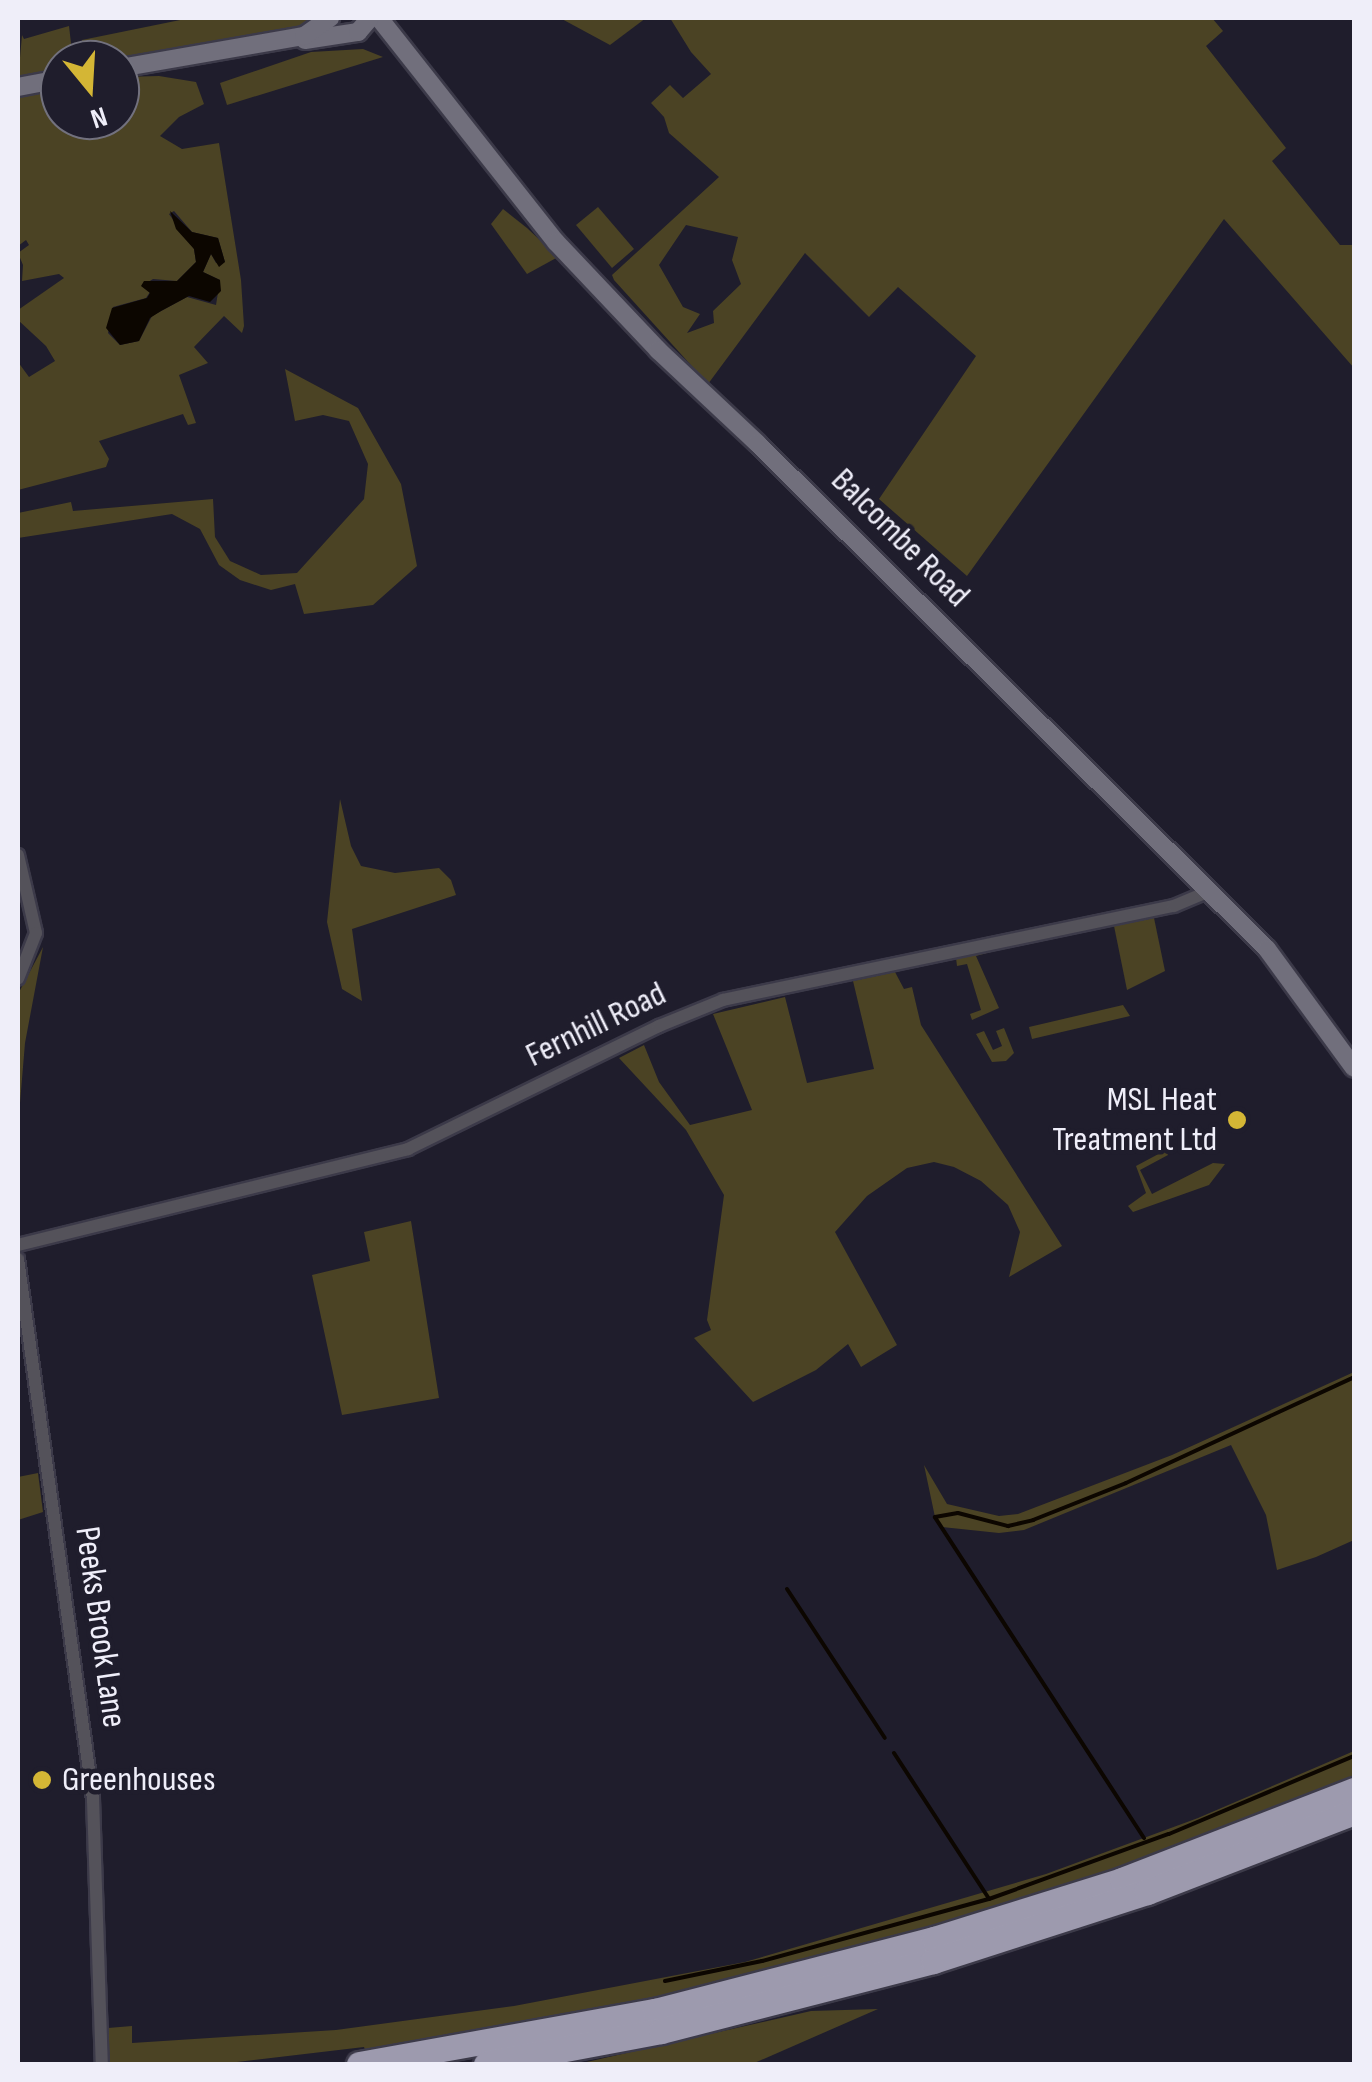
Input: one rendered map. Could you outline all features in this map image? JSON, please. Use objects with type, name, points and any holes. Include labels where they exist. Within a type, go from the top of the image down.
[{"type":"highway","points":[[358,2064],[655,2011],[934,1939],[1122,1880],[1354,1790]]},
{"type":"highway","points":[[486,2064],[660,2031],[934,1961],[1147,1892],[1354,1812]]},
{"type":"main road","points":[[275,42],[308,34],[332,18],[339,28],[370,35],[404,50]]},
{"type":"main road","points":[[140,65],[354,33],[364,29],[370,18]]},
{"type":"main road","name":"Balcombe Road","points":[[379,18],[544,228],[658,350],[1267,949],[1354,1068]]},
{"type":"street","points":[[18,979],[36,933],[19,862]]},
{"type":"street","name":"Fernhill Road","points":[[18,1245],[408,1149],[652,1029],[723,1000],[1174,906],[1210,891]]},
{"type":"street","name":"Peeks Brook Lane","points":[[18,1259],[92,1799],[102,2064]]},
{"type":"shaded area","points":[[190,18],[316,18],[295,29],[140,56],[140,40],[82,40]]},
{"type":"shaded area","points":[[560,18],[646,18],[610,45]]},
{"type":"shaded area","points":[[670,18],[1212,18],[1223,31],[1206,46],[1286,148],[1272,161],[1340,245],[1354,245],[1354,368],[1224,219],[967,576],[879,499],[976,356],[898,287],[869,317],[805,253],[708,384],[614,280],[612,275],[719,177],[669,133],[664,117],[651,103],[670,85],[683,98],[711,74],[691,52]],"holes":[[[686,225],[738,237],[732,260],[741,284],[713,311],[714,323],[687,333],[700,314],[683,307],[659,265]]]},
{"type":"shaded area","points":[[69,26],[71,40],[40,40],[40,74],[18,80],[22,35],[24,39]]},
{"type":"shaded area","points":[[363,49],[383,57],[227,105],[220,83],[311,52]]},
{"type":"shaded area","points":[[140,76],[196,82],[204,104],[179,117],[160,136],[182,149],[219,143],[241,280],[244,326],[242,333],[224,316],[194,347],[208,363],[179,375],[196,423],[188,425],[183,414],[99,441],[109,459],[106,467],[18,490],[18,362],[29,377],[55,361],[46,346],[18,320],[18,310],[64,278],[59,274],[22,281],[23,265],[18,253],[29,245],[26,240],[18,246],[18,97],[40,92],[40,140],[140,140]],"holes":[[[174,211],[192,232],[218,238],[225,262],[216,263],[211,254],[203,272],[220,280],[216,305],[187,297],[152,316],[139,341],[120,345],[108,333],[113,307],[146,298],[150,292],[142,286],[153,279],[177,281],[196,262],[194,249],[169,214]]]},
{"type":"shaded area","points":[[598,207],[634,249],[612,268],[576,225]]},
{"type":"shaded area","points":[[503,209],[558,257],[527,274],[491,224]]},
{"type":"shaded area","points":[[170,211],[192,232],[218,238],[225,262],[219,267],[211,254],[203,272],[220,280],[221,291],[210,302],[189,296],[150,318],[139,341],[120,345],[106,328],[112,308],[147,298],[150,293],[141,286],[144,281],[177,281],[196,262],[194,249],[176,229]]},
{"type":"shaded area","points":[[285,369],[358,408],[401,484],[417,566],[373,605],[304,614],[295,584],[271,590],[240,580],[219,565],[200,529],[172,514],[18,538],[18,513],[71,502],[73,511],[213,499],[215,537],[230,561],[261,575],[297,573],[364,499],[368,464],[349,421],[323,415],[295,421]]},
{"type":"shaded area","points":[[340,799],[351,846],[361,866],[395,873],[439,868],[451,880],[456,895],[352,929],[362,1001],[342,989],[327,922]]},
{"type":"shaded area","points":[[1154,918],[1165,971],[1127,990],[1114,926]]},
{"type":"shaded area","points":[[43,947],[25,1043],[18,1127],[18,994]]},
{"type":"shaded area","points":[[1005,948],[976,956],[999,1008],[972,1020],[970,1014],[981,1010],[967,964],[957,966],[956,958]]},
{"type":"shaded area","points":[[895,972],[904,989],[912,987],[921,1025],[1062,1246],[1009,1277],[1020,1232],[1008,1205],[981,1181],[954,1167],[934,1162],[907,1168],[867,1196],[835,1232],[897,1345],[861,1367],[848,1344],[816,1370],[753,1402],[694,1338],[711,1330],[707,1320],[724,1195],[686,1130],[619,1058],[644,1045],[659,1082],[690,1125],[752,1110],[713,1014],[785,997],[807,1083],[874,1069],[853,981]]},
{"type":"shaded area","points":[[1123,1005],[1130,1016],[1032,1039],[1029,1027]]},
{"type":"shaded area","points":[[1004,1028],[1014,1053],[1006,1061],[992,1062],[976,1034],[984,1031],[993,1050],[1002,1046],[996,1031]]},
{"type":"shaded area","points":[[1166,1150],[1168,1155],[1140,1170],[1152,1194],[1213,1163],[1225,1164],[1209,1185],[1133,1212],[1128,1206],[1146,1193],[1136,1166]]},
{"type":"shaded area","points":[[411,1221],[439,1398],[342,1415],[312,1275],[370,1261],[364,1232]]},
{"type":"shaded area","points":[[1354,1372],[1354,1540],[1316,1557],[1277,1570],[1266,1515],[1231,1445],[1024,1530],[999,1533],[942,1527],[935,1517],[924,1465],[947,1504],[999,1516],[1018,1514],[1172,1455]]},
{"type":"shaded area","points":[[38,1473],[43,1512],[18,1520],[18,1477]]},
{"type":"shaded area","points":[[1354,1751],[1354,1779],[1127,1867],[960,1921],[737,1983],[530,2027],[366,2053],[364,2047],[220,2064],[109,2064],[108,2028],[132,2026],[132,2043],[336,2030],[514,2006],[745,1962],[1046,1874],[1198,1818]]},
{"type":"shaded area","points":[[878,2009],[752,2064],[578,2064],[811,2011]]},
{"type":"waterway","points":[[1144,1838],[935,1517],[958,1513],[1008,1526],[1033,1520],[1126,1483],[1354,1377]]},
{"type":"waterway","points":[[787,1589],[885,1738]]},
{"type":"waterway","points":[[894,1753],[989,1899],[1169,1834],[1354,1756]]},
{"type":"waterway","points":[[665,1981],[762,1961],[989,1899]]},
{"type":"place","name":"MSL Heat Treatment Ltd","points":[[1237,1120]]},
{"type":"place","name":"Greenhouses","points":[[42,1780]]}]
